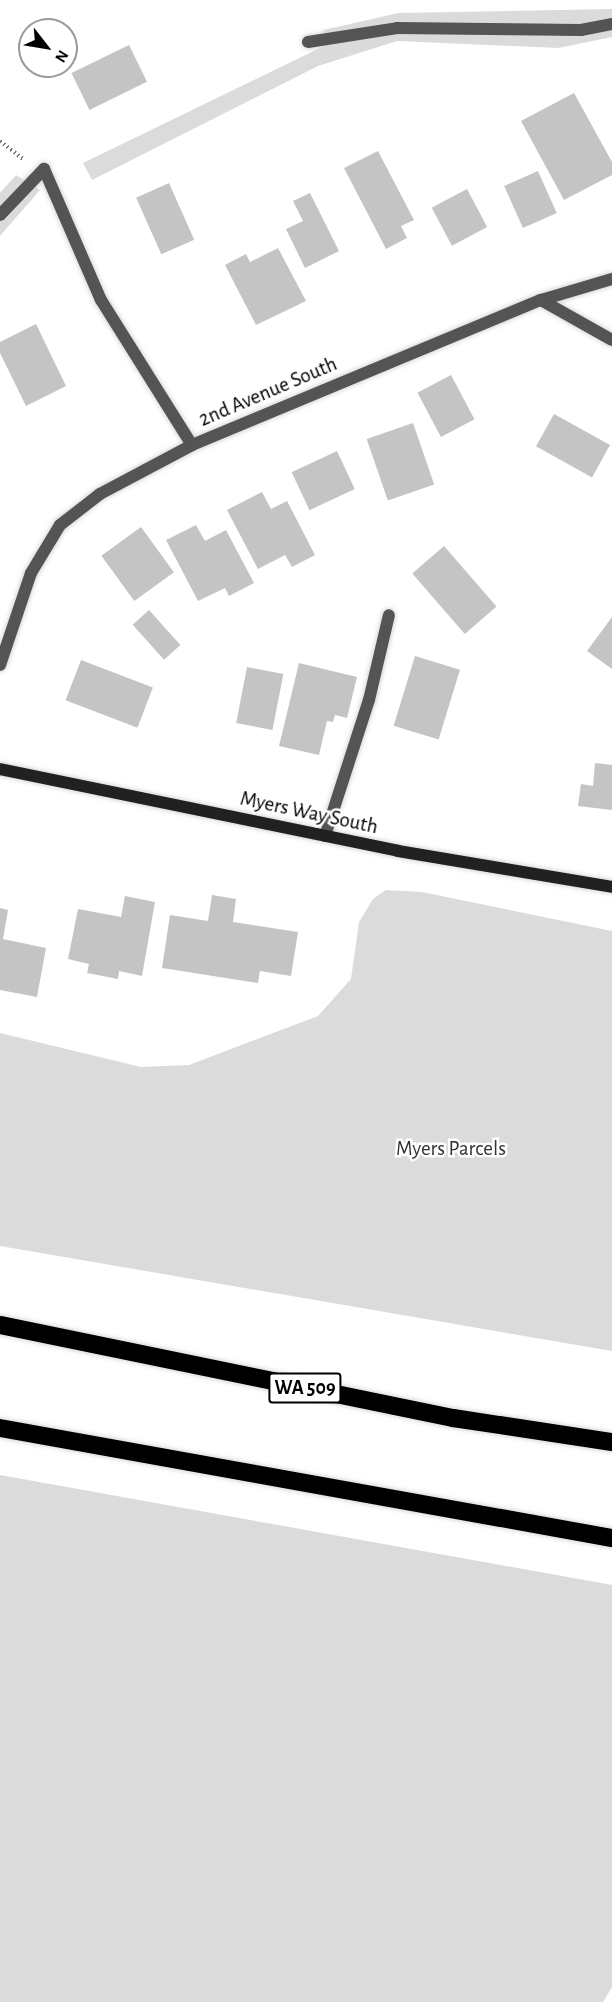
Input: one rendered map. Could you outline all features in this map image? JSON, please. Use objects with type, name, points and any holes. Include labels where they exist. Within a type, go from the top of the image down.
[{"type":"highway","name":"WA 509","points":[[0,1325],[453,1418],[612,1442]]},
{"type":"highway","points":[[0,1428],[612,1538]]},
{"type":"main road","name":"Myers Way South","points":[[0,769],[325,836],[612,887]]},
{"type":"street","points":[[308,42],[397,28],[581,30],[612,24]]},
{"type":"street","points":[[0,215],[44,169]]},
{"type":"street","name":"2nd Avenue South","points":[[44,169],[101,300],[192,445],[542,300],[612,279]]},
{"type":"street","points":[[542,300],[612,340]]},
{"type":"street","points":[[0,665],[31,573],[60,525],[100,494],[192,445]]},
{"type":"street","points":[[325,836],[369,700],[389,615]]},
{"type":"path","points":[[0,141],[44,169]]},
{"type":"green space","points":[[612,9],[612,37],[558,48],[397,41],[318,66],[92,180],[83,163],[324,46],[324,30],[398,13]]},
{"type":"green space","points":[[16,175],[40,190],[0,236],[0,193]]},
{"type":"green space","name":"Myers Parcels","points":[[386,890],[422,892],[612,931],[612,1351],[0,1246],[0,1033],[141,1067],[189,1065],[318,1016],[351,979],[359,922],[373,899]]},
{"type":"green space","points":[[0,1475],[612,1585],[612,1987],[603,2002],[0,2002]]},
{"type":"building","points":[[129,45],[147,82],[89,110],[74,78],[78,78],[78,70]]},
{"type":"building","points":[[574,93],[612,162],[612,175],[564,200],[521,121]]},
{"type":"building","points":[[378,151],[414,220],[401,226],[407,238],[386,249],[344,168]]},
{"type":"building","points":[[538,171],[557,213],[523,228],[504,186]]},
{"type":"building","points":[[169,183],[194,240],[161,254],[136,198]]},
{"type":"building","points":[[467,189],[487,227],[452,246],[432,208]]},
{"type":"building","points":[[310,193],[339,251],[305,268],[286,229],[303,221],[293,201]]},
{"type":"building","points":[[278,248],[306,301],[256,325],[225,265],[246,254],[250,262]]},
{"type":"building","points":[[36,324],[66,386],[26,406],[0,353],[0,342]]},
{"type":"building","points":[[451,375],[474,419],[441,437],[417,393]]},
{"type":"building","points":[[554,414],[610,445],[592,477],[536,446]]},
{"type":"building","points":[[413,423],[434,484],[388,500],[367,439]]},
{"type":"building","points":[[337,451],[355,489],[309,510],[292,472]]},
{"type":"building","points":[[262,492],[271,509],[287,501],[315,555],[292,567],[285,555],[258,569],[227,510]]},
{"type":"building","points":[[196,525],[205,541],[226,530],[254,583],[229,596],[225,588],[198,601],[166,540]]},
{"type":"building","points":[[141,527],[174,572],[134,601],[101,556]]},
{"type":"building","points":[[444,546],[496,606],[465,634],[412,574]]},
{"type":"building","points":[[149,610],[180,645],[164,660],[133,625]]},
{"type":"building","points":[[612,617],[612,669],[587,651]]},
{"type":"building","points":[[415,656],[460,670],[439,740],[394,726]]},
{"type":"building","points":[[81,660],[153,688],[137,728],[66,700]]},
{"type":"building","points":[[299,663],[357,677],[347,718],[335,715],[333,722],[327,721],[319,755],[279,746]]},
{"type":"building","points":[[247,667],[283,674],[272,730],[236,723]]},
{"type":"building","points":[[595,763],[612,765],[612,810],[578,806],[581,784],[593,786]]},
{"type":"building","points":[[212,895],[236,899],[233,922],[298,932],[291,976],[260,971],[258,983],[162,968],[170,915],[208,921]]},
{"type":"building","points":[[125,896],[155,902],[142,976],[119,971],[118,979],[87,973],[89,964],[68,959],[78,909],[121,917]]},
{"type":"building","points":[[0,908],[8,910],[3,939],[46,948],[37,997],[0,990]]}]
